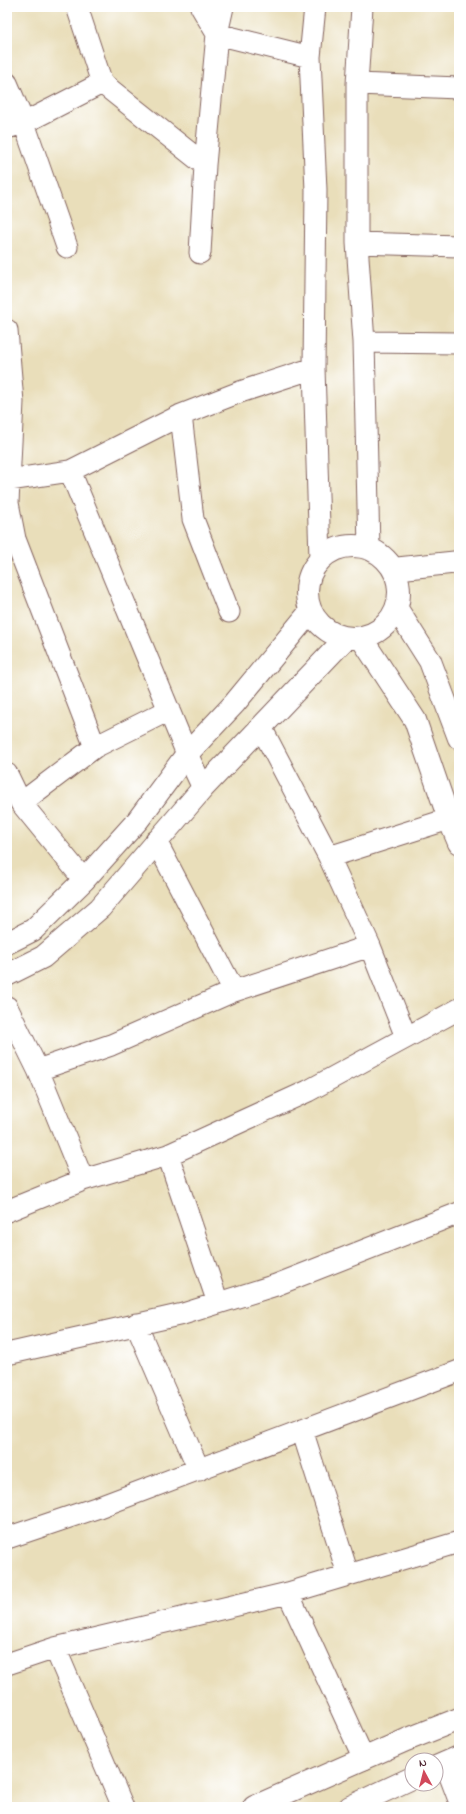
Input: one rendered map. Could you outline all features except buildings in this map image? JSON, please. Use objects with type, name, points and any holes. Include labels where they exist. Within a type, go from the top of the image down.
[{"type":"street","points":[[77,7],[102,83],[205,165]]},
{"type":"street","points":[[201,7],[217,34],[310,57]]},
{"type":"street","points":[[200,253],[205,165],[217,34],[224,7]]},
{"type":"street","points":[[315,7],[310,57],[316,190],[314,368],[320,558]]},
{"type":"street","points":[[362,7],[357,84],[357,243],[364,342],[369,548]]},
{"type":"street","points":[[7,83],[16,126],[67,247]]},
{"type":"street","points":[[16,126],[102,83]]},
{"type":"street","points":[[357,84],[459,88]]},
{"type":"street","points":[[357,243],[459,246]]},
{"type":"street","points":[[7,330],[13,402],[8,503],[15,540],[95,747]]},
{"type":"street","points":[[364,342],[459,342]]},
{"type":"street","points":[[9,480],[70,471],[181,415],[240,392],[314,368]]},
{"type":"street","points":[[181,415],[194,519],[229,612]]},
{"type":"street","points":[[70,471],[187,754],[204,788]]},
{"type":"street","points":[[7,975],[43,957],[100,908],[156,841],[261,727],[354,639],[383,628],[397,609],[400,588],[393,569],[383,556],[369,548],[343,546],[320,558],[307,580],[310,612],[321,628],[354,639],[415,720],[449,819],[459,843]]},
{"type":"street","points":[[393,569],[459,562]]},
{"type":"street","points":[[397,609],[430,661],[459,738]]},
{"type":"street","points":[[7,943],[33,930],[84,880],[138,820],[187,754],[234,704],[310,612]]},
{"type":"street","points":[[21,803],[95,747],[169,710]]},
{"type":"street","points":[[261,727],[329,857],[370,946],[406,1037]]},
{"type":"street","points":[[7,774],[21,803],[84,880]]},
{"type":"street","points":[[329,857],[449,819]]},
{"type":"street","points":[[156,841],[234,991]]},
{"type":"street","points":[[38,1070],[111,1045],[234,991],[370,946]]},
{"type":"street","points":[[7,1008],[38,1070],[83,1180]]},
{"type":"street","points":[[7,1211],[83,1180],[168,1155],[308,1091],[459,1009]]},
{"type":"street","points":[[168,1155],[218,1303]]},
{"type":"street","points":[[7,1354],[183,1314],[276,1285],[459,1214]]},
{"type":"street","points":[[136,1324],[199,1470]]},
{"type":"street","points":[[7,1538],[99,1507],[459,1371]]},
{"type":"street","points":[[302,1430],[348,1574]]},
{"type":"street","points":[[7,1664],[55,1648],[288,1593],[459,1542]]},
{"type":"street","points":[[288,1593],[364,1759]]},
{"type":"street","points":[[55,1648],[123,1807]]},
{"type":"street","points":[[254,1807],[459,1719]]},
{"type":"street","points":[[447,1763],[459,1800]]},
{"type":"street","points":[[350,1807],[383,1800],[404,1784]]}]
